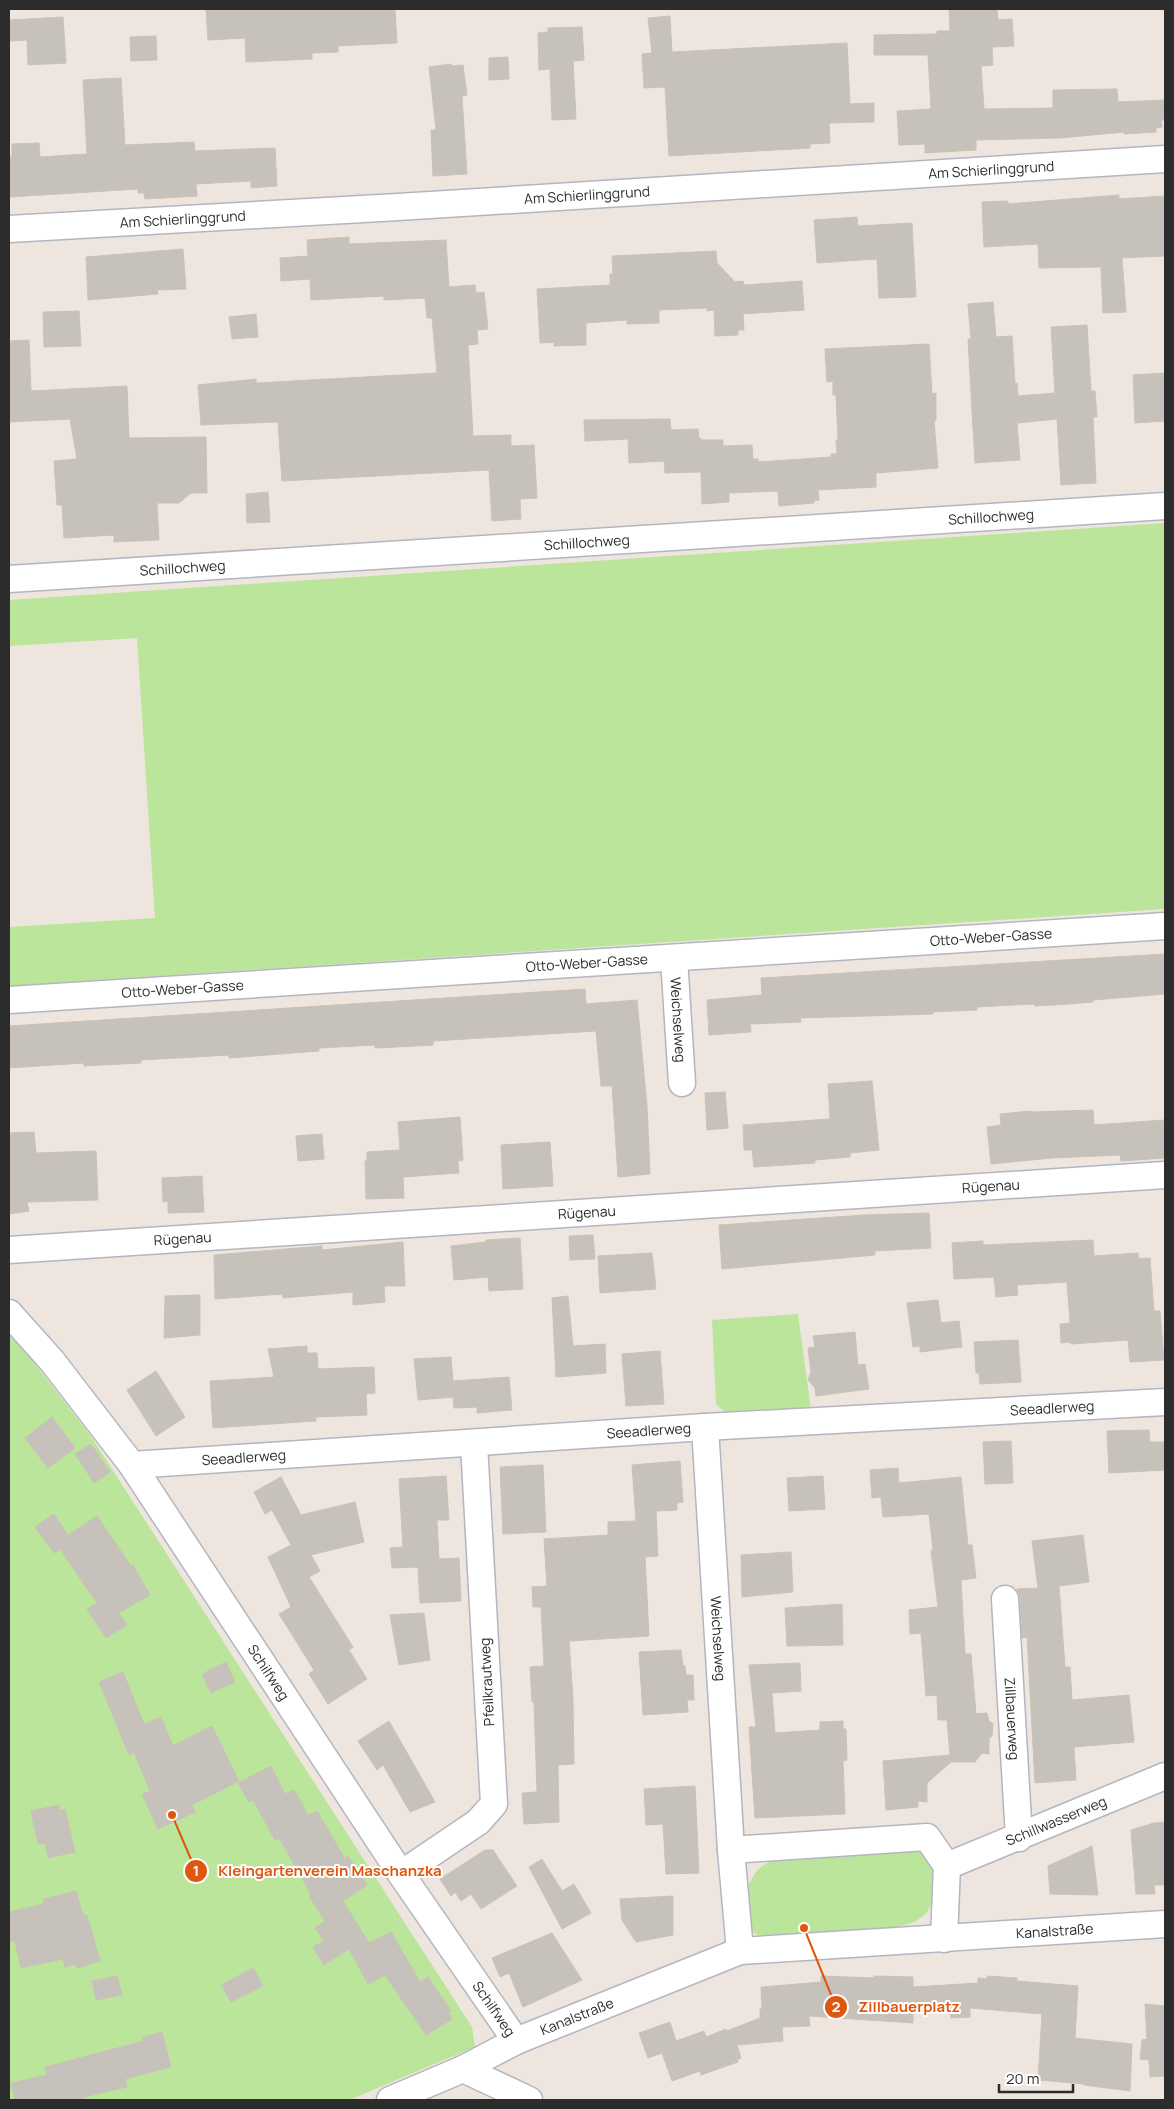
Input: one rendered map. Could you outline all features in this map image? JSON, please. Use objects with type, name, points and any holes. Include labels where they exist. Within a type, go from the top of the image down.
[{"type":"street","name":"Am Schierlinggrund","points":[[9,228],[389,207],[1165,159]]},
{"type":"street","name":"Schillochweg","points":[[9,579],[1165,506]]},
{"type":"street","name":"Otto-Weber-Gasse","points":[[9,1000],[1165,926]]},
{"type":"street","name":"Weichselweg","points":[[674,958],[682,1083]]},
{"type":"street","name":"Rügenau","points":[[9,1250],[1165,1175]]},
{"type":"street","name":"Schilfweg","points":[[9,1313],[52,1362],[132,1466],[402,1874],[516,2041]]},
{"type":"street","name":"Seeadlerweg","points":[[132,1466],[705,1427],[1165,1402]]},
{"type":"street","name":"Weichselweg","points":[[705,1427],[731,1850],[740,1951]]},
{"type":"street","name":"Pfeilkrautweg","points":[[402,1874],[478,1822],[494,1804],[474,1444]]},
{"type":"street","name":"Zillbauerweg","points":[[1004,1599],[1019,1838]]},
{"type":"street","name":"Schillwasserweg","points":[[947,1866],[1019,1838],[1165,1776]]},
{"type":"street","points":[[731,1850],[927,1837],[947,1866],[944,1939]]},
{"type":"street","name":"Kanalstraße","points":[[390,2100],[463,2069],[516,2041],[740,1951],[1165,1924]]},
{"type":"street","points":[[463,2069],[529,2100]]},
{"type":"green space","points":[[1165,523],[1165,909],[9,986],[9,927],[155,918],[137,638],[9,646],[9,600]]},
{"type":"green space","points":[[798,1314],[811,1410],[726,1413],[716,1404],[712,1320]]},
{"type":"green space","points":[[9,1335],[32,1360],[90,1435],[472,2027],[475,2047],[349,2100],[9,2100]]},
{"type":"green space","points":[[914,1847],[932,1861],[935,1868],[936,1883],[933,1899],[927,1912],[909,1924],[896,1927],[765,1936],[755,1934],[749,1927],[744,1904],[747,1888],[756,1872],[768,1862],[779,1858]]},
{"type":"building","points":[[206,9],[395,9],[397,43],[338,46],[338,52],[312,53],[312,59],[246,62],[245,38],[208,40]]},
{"type":"building","points":[[949,9],[997,9],[998,20],[1012,19],[1014,46],[992,47],[993,65],[981,66],[984,109],[1053,108],[1053,90],[1117,89],[1118,102],[1165,100],[1165,120],[1161,120],[1162,127],[1156,128],[1156,132],[1124,134],[1124,132],[1060,138],[976,140],[976,150],[925,153],[925,144],[899,145],[897,111],[931,109],[928,55],[874,55],[874,35],[937,34],[937,31],[950,31]]},
{"type":"building","points":[[670,16],[672,52],[847,43],[850,104],[874,103],[874,122],[829,123],[830,143],[810,144],[810,148],[669,156],[665,87],[644,88],[642,54],[652,53],[648,18]]},
{"type":"building","points":[[63,17],[66,63],[28,65],[27,40],[9,41],[9,20]]},
{"type":"building","points":[[582,27],[584,60],[573,61],[576,119],[552,120],[550,69],[539,70],[538,33],[548,32],[548,28]]},
{"type":"building","points":[[156,36],[157,60],[131,61],[130,37]]},
{"type":"building","points":[[508,57],[509,79],[489,80],[489,58]]},
{"type":"building","points":[[451,64],[452,66],[463,65],[467,95],[462,96],[467,174],[433,176],[431,130],[436,130],[429,67]]},
{"type":"building","points":[[121,78],[125,145],[194,142],[195,151],[275,148],[277,186],[251,188],[251,181],[196,184],[197,196],[145,199],[144,193],[138,193],[138,189],[9,197],[9,157],[12,157],[12,144],[39,143],[40,157],[87,154],[83,80]]},
{"type":"building","points":[[1119,195],[1119,199],[1165,196],[1165,256],[1122,258],[1126,312],[1103,313],[1101,267],[1039,268],[1038,244],[984,247],[982,202],[1008,201],[1008,204]]},
{"type":"building","points":[[857,217],[858,226],[912,223],[916,297],[879,298],[877,259],[817,263],[814,220]]},
{"type":"building","points":[[349,237],[349,244],[446,240],[449,287],[475,285],[476,293],[484,292],[488,329],[477,330],[478,344],[468,345],[473,436],[511,435],[511,446],[534,445],[537,498],[520,499],[521,519],[492,521],[489,470],[282,481],[278,422],[201,425],[198,385],[256,379],[256,383],[437,373],[432,318],[427,318],[425,298],[384,300],[384,296],[311,300],[310,279],[281,281],[280,258],[308,256],[307,240]]},
{"type":"building","points":[[183,249],[186,289],[157,290],[158,294],[88,300],[86,257]]},
{"type":"building","points":[[716,251],[717,263],[735,282],[743,281],[744,285],[802,281],[804,310],[743,314],[744,330],[738,330],[738,335],[715,336],[714,310],[707,311],[707,308],[659,310],[659,323],[627,324],[627,320],[586,323],[586,345],[554,346],[554,342],[540,343],[537,289],[610,285],[610,274],[613,274],[612,256]]},
{"type":"building","points":[[993,302],[996,337],[1012,336],[1015,384],[1017,383],[1018,396],[1055,393],[1051,327],[1087,325],[1091,391],[1095,391],[1097,417],[1093,417],[1096,483],[1061,485],[1057,419],[1017,423],[1020,460],[975,463],[968,339],[971,339],[968,304]]},
{"type":"building","points":[[79,311],[81,346],[44,347],[43,312]]},
{"type":"building","points":[[256,314],[258,337],[232,339],[229,317]]},
{"type":"building","points":[[29,340],[31,391],[127,386],[129,438],[206,437],[207,493],[191,493],[179,503],[157,503],[159,540],[114,542],[114,535],[64,538],[62,505],[57,505],[54,461],[77,459],[70,419],[9,422],[9,341]]},
{"type":"building","points":[[929,344],[932,394],[936,393],[936,420],[934,421],[938,468],[876,473],[876,487],[818,490],[819,500],[814,501],[814,503],[779,506],[778,491],[729,493],[729,502],[702,504],[701,472],[665,473],[664,461],[629,463],[628,439],[585,441],[584,420],[670,419],[671,430],[698,429],[701,440],[723,440],[723,446],[752,445],[753,459],[758,459],[758,462],[831,457],[831,454],[837,454],[836,395],[833,395],[833,381],[827,382],[825,349]]},
{"type":"building","points":[[1165,373],[1165,421],[1135,423],[1133,375]]},
{"type":"building","points":[[268,492],[270,522],[247,523],[246,494]]},
{"type":"building","points":[[1165,954],[1165,994],[1055,1005],[1035,1006],[1034,1004],[977,1007],[977,1010],[933,1012],[933,1014],[800,1018],[801,1022],[750,1024],[751,1032],[709,1035],[707,1000],[762,995],[761,978]]},
{"type":"building","points":[[585,989],[586,1004],[637,1000],[647,1105],[650,1174],[618,1177],[612,1086],[601,1086],[596,1031],[433,1041],[433,1045],[375,1048],[375,1045],[319,1048],[319,1051],[229,1058],[229,1055],[141,1060],[141,1063],[84,1066],[84,1063],[9,1068],[9,1026]]},
{"type":"building","points":[[872,1081],[879,1150],[850,1153],[850,1157],[815,1160],[815,1163],[754,1167],[752,1150],[744,1150],[743,1125],[830,1119],[828,1084]]},
{"type":"building","points":[[725,1092],[728,1128],[707,1130],[705,1093]]},
{"type":"building","points":[[1093,1110],[1094,1125],[1165,1120],[1165,1158],[1121,1161],[1120,1155],[1052,1158],[991,1164],[987,1127],[1001,1125],[1000,1114],[1031,1111]]},
{"type":"building","points":[[460,1117],[463,1160],[458,1161],[459,1173],[403,1177],[404,1198],[366,1199],[365,1161],[367,1161],[367,1152],[400,1150],[398,1122]]},
{"type":"building","points":[[34,1132],[36,1153],[96,1151],[98,1200],[27,1202],[29,1211],[9,1214],[9,1133]]},
{"type":"building","points":[[322,1134],[324,1159],[298,1161],[296,1136]]},
{"type":"building","points":[[550,1142],[553,1186],[503,1189],[501,1145]]},
{"type":"building","points":[[202,1176],[204,1212],[168,1213],[168,1201],[163,1202],[162,1178]]},
{"type":"building","points":[[929,1213],[931,1248],[875,1251],[875,1255],[722,1269],[719,1225],[864,1215]]},
{"type":"building","points":[[593,1235],[595,1259],[570,1260],[569,1236]]},
{"type":"building","points":[[520,1238],[523,1289],[489,1291],[488,1277],[454,1280],[451,1246],[486,1242],[486,1240]]},
{"type":"building","points":[[1093,1240],[1094,1256],[1138,1253],[1139,1259],[1150,1258],[1154,1311],[1160,1311],[1164,1360],[1130,1362],[1128,1340],[1061,1343],[1060,1324],[1070,1323],[1067,1282],[1017,1285],[1018,1295],[996,1297],[994,1277],[954,1279],[952,1243],[983,1241],[983,1245]]},
{"type":"building","points":[[403,1242],[405,1286],[384,1286],[385,1302],[353,1305],[353,1292],[283,1298],[282,1294],[215,1299],[214,1255],[322,1246],[322,1250]]},
{"type":"building","points":[[652,1253],[656,1289],[600,1293],[598,1256]]},
{"type":"building","points":[[200,1295],[200,1335],[164,1338],[165,1296]]},
{"type":"building","points":[[568,1296],[573,1346],[605,1344],[606,1373],[556,1377],[552,1298]]},
{"type":"building","points":[[938,1300],[941,1323],[959,1321],[962,1347],[920,1352],[920,1346],[913,1347],[907,1303]]},
{"type":"building","points":[[855,1332],[858,1365],[865,1364],[869,1389],[816,1396],[815,1388],[808,1380],[811,1372],[808,1348],[815,1347],[813,1336]]},
{"type":"building","points":[[1018,1340],[1021,1382],[980,1384],[979,1373],[976,1373],[974,1342]]},
{"type":"building","points":[[307,1346],[307,1353],[317,1353],[318,1369],[374,1367],[375,1393],[366,1394],[367,1415],[316,1417],[316,1421],[213,1428],[210,1381],[274,1377],[268,1349]]},
{"type":"building","points":[[660,1351],[664,1404],[626,1406],[622,1354]]},
{"type":"building","points":[[451,1357],[453,1381],[509,1377],[512,1410],[477,1413],[477,1407],[454,1408],[453,1397],[418,1400],[414,1359]]},
{"type":"building","points":[[156,1371],[185,1417],[156,1436],[127,1390]]},
{"type":"building","points":[[52,1417],[75,1448],[48,1468],[25,1438]]},
{"type":"building","points":[[1149,1430],[1150,1442],[1165,1442],[1165,1470],[1109,1473],[1107,1431]]},
{"type":"building","points":[[1011,1441],[1013,1483],[985,1484],[983,1442]]},
{"type":"building","points":[[91,1444],[110,1472],[94,1483],[75,1454]]},
{"type":"building","points":[[680,1461],[683,1502],[677,1503],[677,1510],[656,1511],[658,1556],[645,1557],[649,1636],[569,1641],[573,1700],[574,1764],[558,1765],[559,1822],[524,1824],[522,1793],[537,1792],[534,1702],[532,1702],[530,1667],[544,1666],[541,1607],[533,1607],[532,1587],[547,1586],[544,1539],[608,1535],[608,1522],[636,1521],[632,1465]]},
{"type":"building","points":[[543,1465],[546,1532],[503,1534],[500,1467]]},
{"type":"building","points":[[898,1468],[899,1483],[961,1477],[968,1545],[972,1545],[976,1578],[961,1580],[965,1654],[971,1654],[976,1714],[987,1713],[989,1721],[993,1724],[992,1736],[989,1738],[989,1754],[982,1753],[975,1762],[951,1762],[927,1783],[927,1802],[918,1801],[918,1807],[886,1810],[883,1761],[950,1755],[947,1720],[938,1720],[937,1695],[926,1696],[921,1633],[910,1634],[909,1610],[938,1607],[929,1514],[883,1517],[881,1497],[872,1498],[870,1470]]},
{"type":"building","points":[[446,1476],[449,1520],[437,1520],[439,1559],[459,1558],[461,1601],[420,1603],[418,1567],[392,1568],[390,1548],[403,1547],[399,1479]]},
{"type":"building","points":[[823,1476],[825,1509],[789,1511],[787,1478]]},
{"type":"building","points":[[281,1477],[301,1515],[355,1502],[364,1542],[311,1555],[320,1571],[309,1577],[353,1647],[349,1650],[367,1679],[328,1704],[309,1674],[314,1670],[279,1614],[291,1607],[268,1557],[291,1545],[272,1510],[265,1514],[254,1492]]},
{"type":"building","points":[[54,1514],[68,1535],[97,1516],[131,1566],[133,1565],[150,1595],[119,1613],[127,1625],[106,1638],[87,1609],[97,1603],[60,1549],[54,1553],[35,1527]]},
{"type":"building","points":[[1083,1535],[1089,1582],[1059,1586],[1065,1667],[1070,1667],[1072,1700],[1129,1695],[1134,1742],[1074,1747],[1076,1780],[1035,1783],[1027,1637],[1022,1638],[1020,1598],[1017,1589],[1038,1588],[1032,1541]]},
{"type":"building","points":[[791,1552],[793,1592],[742,1597],[741,1555]]},
{"type":"building","points":[[842,1604],[843,1645],[787,1646],[785,1608]]},
{"type":"building","points":[[424,1613],[430,1660],[399,1665],[390,1615]]},
{"type":"building","points":[[681,1650],[686,1675],[693,1675],[694,1700],[687,1700],[688,1712],[643,1715],[639,1652]]},
{"type":"building","points":[[226,1662],[235,1682],[211,1693],[202,1674]]},
{"type":"building","points":[[800,1663],[801,1691],[772,1693],[775,1733],[820,1730],[820,1722],[843,1721],[843,1729],[846,1729],[847,1760],[843,1761],[845,1814],[755,1818],[749,1727],[756,1727],[749,1665]]},
{"type":"building","points":[[123,1672],[144,1724],[161,1717],[173,1746],[212,1726],[239,1781],[192,1805],[195,1812],[158,1829],[142,1794],[150,1791],[134,1752],[129,1755],[99,1682]]},
{"type":"building","points":[[389,1721],[435,1802],[410,1812],[383,1765],[377,1770],[358,1741]]},
{"type":"building","points":[[271,1766],[285,1794],[294,1790],[308,1815],[317,1811],[345,1859],[348,1856],[367,1885],[343,1901],[369,1943],[391,1932],[420,1982],[428,1977],[451,2011],[448,2013],[452,2019],[426,2035],[385,1975],[368,1984],[349,1949],[324,1965],[313,1947],[324,1941],[315,1928],[325,1921],[309,1896],[311,1894],[279,1838],[275,1840],[253,1800],[249,1802],[238,1783]]},
{"type":"building","points":[[695,1786],[699,1873],[666,1874],[663,1824],[646,1825],[644,1789]]},
{"type":"building","points":[[59,1805],[59,1811],[65,1809],[75,1852],[48,1858],[45,1843],[38,1844],[31,1811]]},
{"type":"building","points":[[1165,1822],[1165,1885],[1154,1885],[1155,1894],[1136,1894],[1131,1830],[1154,1823]]},
{"type":"building","points":[[1092,1846],[1098,1895],[1050,1894],[1048,1866]]},
{"type":"building","points":[[485,1850],[493,1850],[517,1886],[481,1909],[471,1894],[461,1901],[455,1892],[451,1896],[440,1879]]},
{"type":"building","points":[[542,1859],[562,1891],[574,1884],[591,1913],[562,1929],[529,1867]]},
{"type":"building","points":[[76,1891],[83,1915],[87,1915],[100,1961],[77,1968],[76,1964],[65,1967],[63,1959],[21,1968],[15,1941],[9,1942],[9,1912],[44,1904],[43,1899]]},
{"type":"building","points":[[673,1896],[673,1935],[636,1942],[622,1920],[620,1899]]},
{"type":"building","points":[[552,1933],[582,1980],[523,2007],[509,1973],[500,1977],[492,1958]]},
{"type":"building","points":[[253,1968],[263,1986],[231,2002],[221,1985]]},
{"type":"building","points":[[117,1976],[122,1995],[96,2000],[92,1981]]},
{"type":"building","points":[[821,1976],[913,1977],[913,1987],[978,1983],[978,1978],[987,1979],[987,1976],[1017,1978],[1017,1981],[1078,1986],[1075,2038],[1132,2044],[1130,2091],[1038,2080],[1042,2014],[970,2008],[970,2017],[951,2018],[950,2009],[913,2013],[913,2023],[809,2016],[810,2026],[782,2027],[783,2041],[737,2045],[741,2058],[737,2060],[738,2062],[701,2075],[700,2071],[672,2081],[662,2053],[648,2058],[639,2033],[670,2022],[676,2041],[704,2031],[706,2037],[726,2029],[727,2031],[760,2018],[760,2009],[762,2009],[761,1987],[821,1982]]},
{"type":"building","points":[[1145,2004],[1165,2006],[1165,2076],[1150,2077],[1149,2060],[1140,2059],[1142,2040],[1147,2039]]},
{"type":"building","points":[[162,2032],[171,2067],[125,2079],[127,2087],[84,2097],[85,2100],[15,2100],[11,2083],[47,2075],[45,2067],[144,2041],[142,2037]]},
{"type":"place","name":"Kleingartenverein Maschanzka","points":[[172,1815]]},
{"type":"place","name":"Zillbauerplatz","points":[[804,1928]]}]
